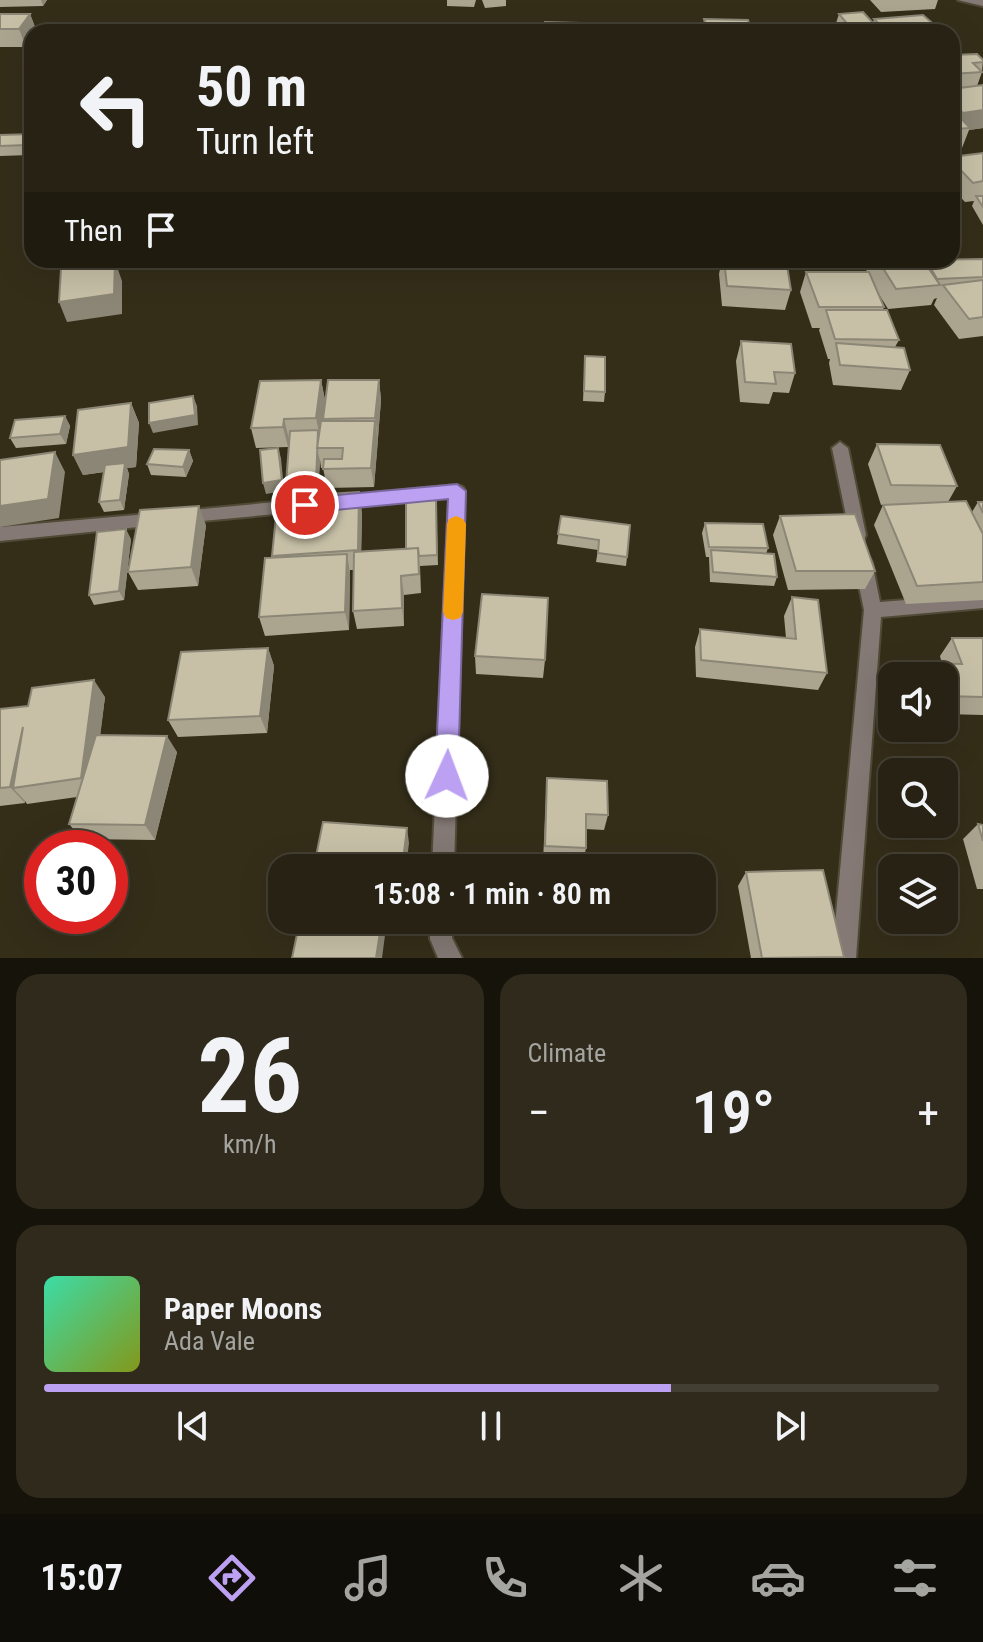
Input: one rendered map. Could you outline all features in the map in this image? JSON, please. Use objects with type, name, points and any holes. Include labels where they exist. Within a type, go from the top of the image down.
[{"type":"street","points":[[962,0],[983,3]]},
{"type":"street","points":[[840,448],[873,610],[844,958]]},
{"type":"street","points":[[0,534],[457,491],[444,854]]},
{"type":"street","points":[[873,610],[983,601]]},
{"type":"street","points":[[441,934],[450,958]]},
{"type":"building","points":[[863,12],[873,23],[847,24],[839,14]]},
{"type":"building","points":[[0,14],[30,14],[19,29],[0,29]]},
{"type":"building","points":[[923,15],[933,24],[879,24],[874,19]]},
{"type":"building","points":[[704,19],[748,20],[749,24],[706,24]]},
{"type":"building","points":[[545,22],[580,23],[580,24]]},
{"type":"building","points":[[977,54],[983,62],[973,63],[982,72],[960,73],[960,55]]},
{"type":"building","points":[[983,85],[983,110],[963,113],[960,110],[960,88]]},
{"type":"building","points":[[960,117],[970,128],[960,129]]},
{"type":"building","points":[[24,134],[24,145],[0,146],[0,135]]},
{"type":"building","points":[[983,153],[983,181],[973,183],[960,169],[960,156]]},
{"type":"building","points":[[960,259],[983,259],[983,277],[937,279],[931,268],[960,268]]},
{"type":"building","points":[[115,268],[114,294],[59,302],[61,269]]},
{"type":"building","points":[[725,268],[787,268],[791,290],[727,286]]},
{"type":"building","points":[[883,268],[928,268],[940,285],[896,289]]},
{"type":"building","points":[[806,272],[869,272],[884,307],[819,307]]},
{"type":"building","points":[[983,280],[983,317],[969,319],[943,285]]},
{"type":"building","points":[[826,310],[887,310],[899,340],[835,339]]},
{"type":"building","points":[[741,341],[791,344],[795,373],[774,372],[776,384],[745,382]]},
{"type":"building","points":[[836,343],[904,348],[910,370],[840,365]]},
{"type":"building","points":[[585,356],[605,357],[605,392],[584,391]]},
{"type":"building","points":[[321,380],[316,418],[284,419],[283,427],[251,428],[260,381]]},
{"type":"building","points":[[328,380],[379,380],[375,418],[323,419]]},
{"type":"building","points":[[193,396],[195,415],[149,423],[149,403]]},
{"type":"building","points":[[131,403],[128,447],[73,455],[78,410]]},
{"type":"building","points":[[65,416],[60,434],[10,438],[15,420]]},
{"type":"building","points":[[321,421],[375,421],[371,468],[323,469],[324,459],[342,459],[343,448],[317,448]]},
{"type":"building","points":[[318,430],[316,483],[286,484],[290,431]]},
{"type":"building","points":[[877,444],[940,445],[957,486],[891,485]]},
{"type":"building","points":[[278,448],[282,480],[263,483],[260,450]]},
{"type":"building","points":[[154,449],[189,450],[183,467],[147,464]]},
{"type":"building","points":[[55,452],[48,499],[0,506],[0,460]]},
{"type":"building","points":[[125,463],[120,500],[99,502],[105,465]]},
{"type":"building","points":[[359,492],[358,550],[272,556],[278,497]]},
{"type":"building","points":[[436,500],[437,555],[419,556],[418,548],[406,549],[406,502]]},
{"type":"building","points":[[966,501],[983,534],[983,582],[917,586],[883,505]]},
{"type":"building","points":[[199,506],[191,567],[128,572],[140,510]]},
{"type":"building","points":[[855,514],[875,571],[796,571],[780,516]]},
{"type":"building","points":[[561,516],[630,525],[627,557],[598,553],[599,540],[558,534]]},
{"type":"building","points":[[705,523],[763,524],[768,548],[709,547]]},
{"type":"building","points":[[126,529],[119,591],[89,595],[97,532]]},
{"type":"building","points":[[418,548],[419,574],[401,576],[402,608],[353,611],[354,552]]},
{"type":"building","points":[[711,550],[774,554],[777,577],[713,572]]},
{"type":"building","points":[[347,554],[345,612],[259,617],[265,558]]},
{"type":"building","points":[[482,594],[548,598],[545,660],[475,656]]},
{"type":"building","points":[[792,597],[818,600],[827,673],[701,660],[700,629],[796,639]]},
{"type":"building","points":[[952,638],[983,638],[983,697],[958,696],[958,664],[962,664]]},
{"type":"building","points":[[268,648],[260,716],[168,720],[181,652]]},
{"type":"building","points":[[94,680],[81,778],[13,788],[23,727],[10,787],[0,788],[0,709],[28,706],[32,688]]},
{"type":"building","points":[[96,735],[167,736],[145,825],[69,824]]},
{"type":"building","points":[[547,778],[607,781],[608,815],[586,814],[586,848],[545,846]]},
{"type":"building","points":[[323,822],[407,828],[404,854],[316,854]]},
{"type":"building","points":[[823,870],[844,957],[762,958],[746,872]]},
{"type":"building","points":[[297,934],[380,934],[376,958],[292,958]]},
{"type":"slow traffic","points":[[453,612],[456,524]]},
{"type":"route","points":[[305,505],[457,491],[447,776]]}]
